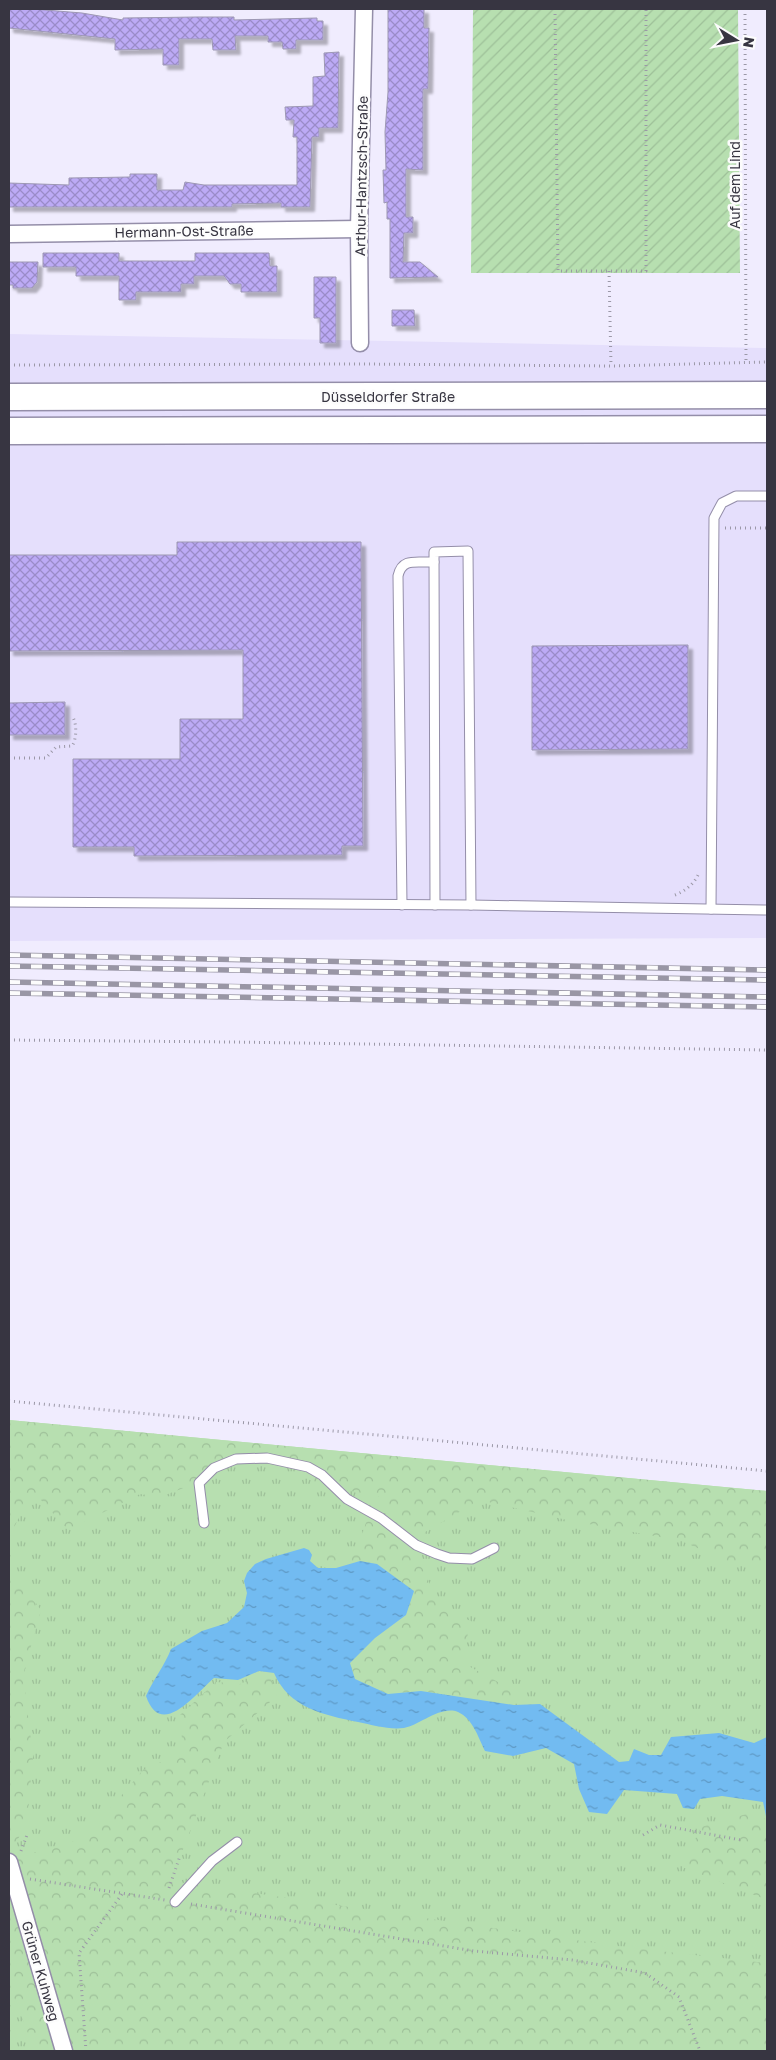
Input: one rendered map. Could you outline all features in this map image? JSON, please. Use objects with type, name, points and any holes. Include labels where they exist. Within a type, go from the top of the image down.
[{"type":"main road","name":"Düsseldorfer Straße","points":[[9,397],[767,394]]},
{"type":"main road","points":[[9,431],[767,429]]},
{"type":"street","name":"Arthur-Hantzsch-Straße","points":[[360,343],[359,229],[364,9]]},
{"type":"street","name":"Hermann-Ost-Straße","points":[[9,234],[359,229]]},
{"type":"street","name":"Grüner Kuhweg","points":[[11,1869],[64,2051]]},
{"type":"lane","points":[[711,909],[714,518],[722,504],[736,496],[767,496]]},
{"type":"lane","points":[[435,905],[434,552],[468,552],[471,905]]},
{"type":"lane","points":[[402,905],[398,576],[400,568],[406,563],[434,562]]},
{"type":"lane","points":[[9,902],[471,905],[767,910]]},
{"type":"lane","points":[[204,1523],[199,1483],[214,1468],[236,1459],[267,1458],[308,1467],[316,1471],[347,1498],[381,1518],[416,1544],[437,1554],[449,1558],[472,1559],[494,1548]]},
{"type":"lane","points":[[175,1902],[212,1861],[238,1842]]},
{"type":"path","points":[[555,9],[558,270],[609,271],[646,271],[646,9]]},
{"type":"path","name":"Auf dem Lind","points":[[745,9],[746,362]]},
{"type":"path","points":[[609,271],[611,366]]},
{"type":"path","points":[[9,365],[361,364],[611,366],[767,362]]},
{"type":"path","points":[[714,528],[767,528]]},
{"type":"path","points":[[9,758],[46,758],[56,747],[72,746],[75,742],[75,721],[72,716]]},
{"type":"path","points":[[671,897],[685,891],[695,880],[700,869]]},
{"type":"path","points":[[9,1040],[767,1050]]},
{"type":"path","points":[[9,1401],[767,1471]]},
{"type":"path","points":[[643,1835],[660,1824],[741,1840]]},
{"type":"path","points":[[165,1900],[180,1856]]},
{"type":"path","points":[[11,1869],[122,1894],[474,1951],[572,1960],[645,1973],[679,1997],[700,2051]]},
{"type":"path","points":[[86,2051],[79,1953],[122,1894]]},
{"type":"shaded area","points":[[9,334],[767,348],[767,938],[9,941]]},
{"type":"green space","points":[[473,9],[738,9],[740,273],[471,273]]},
{"type":"green space","points":[[9,1420],[767,1491],[767,2051],[9,2051]]},
{"type":"green space","points":[[9,1420],[767,1491],[767,1567],[732,1564],[682,1541],[567,1520],[480,1500],[425,1532],[420,1560],[440,1609],[471,1621],[461,1662],[511,1689],[514,1705],[421,1691],[388,1694],[355,1679],[350,1663],[375,1638],[329,1574],[322,1557],[363,1546],[363,1532],[369,1513],[386,1513],[390,1499],[317,1484],[286,1457],[237,1454],[194,1484],[160,1497],[140,1494],[68,1530],[32,1490],[9,1538]]},
{"type":"green space","points":[[9,1571],[41,1610],[23,1675],[33,1756],[27,1825],[10,1851]]},
{"type":"green space","points":[[260,1675],[271,1677],[277,1696],[224,1742],[171,1881],[623,1947],[767,1963],[767,2051],[68,2051],[11,1859],[85,1838],[143,1770],[183,1752],[180,1715],[216,1682],[240,1684]]},
{"type":"green space","points":[[757,1811],[767,1821],[767,1900],[682,1867],[701,1827]]},
{"type":"green space","points":[[9,1877],[59,2051],[35,2051],[9,1985]]},
{"type":"water","points":[[304,1548],[309,1550],[312,1555],[310,1561],[318,1568],[336,1568],[360,1561],[377,1564],[414,1591],[406,1615],[375,1638],[350,1663],[355,1679],[388,1694],[421,1691],[514,1705],[540,1704],[619,1762],[629,1761],[634,1749],[649,1755],[661,1755],[671,1737],[719,1733],[754,1743],[767,1737],[767,1821],[763,1802],[722,1796],[700,1799],[694,1809],[683,1808],[677,1794],[624,1790],[607,1814],[589,1812],[579,1789],[574,1764],[546,1748],[513,1756],[485,1751],[468,1719],[458,1712],[445,1711],[438,1713],[404,1728],[381,1727],[320,1713],[298,1702],[281,1685],[274,1673],[259,1671],[238,1680],[214,1678],[178,1710],[169,1714],[160,1714],[152,1709],[146,1696],[171,1649],[202,1631],[227,1623],[244,1607],[247,1593],[244,1581],[247,1573],[255,1564]]},
{"type":"building","points":[[9,9],[82,13],[123,20],[123,18],[197,17],[234,17],[234,20],[317,18],[317,21],[323,21],[323,40],[296,40],[296,49],[283,49],[282,42],[268,42],[268,36],[235,36],[236,50],[213,50],[212,39],[179,39],[179,65],[163,65],[163,49],[115,50],[115,39],[9,28]]},
{"type":"building","points":[[388,9],[424,9],[424,28],[429,28],[428,89],[423,89],[423,170],[406,169],[406,217],[413,217],[413,233],[404,233],[403,262],[420,262],[438,277],[390,278],[390,219],[387,219],[387,202],[384,203],[383,170],[386,170]]},
{"type":"building","points":[[339,52],[338,128],[319,128],[319,137],[312,137],[310,207],[281,207],[281,203],[232,204],[232,207],[9,207],[9,183],[69,185],[69,178],[130,177],[130,174],[157,174],[157,190],[183,190],[185,182],[204,185],[297,185],[297,137],[293,137],[294,120],[286,120],[285,107],[313,106],[313,77],[325,76],[324,53]]},
{"type":"building","points":[[43,253],[119,253],[119,261],[195,261],[195,253],[269,253],[270,266],[277,266],[277,292],[241,292],[241,284],[230,284],[224,276],[194,276],[194,284],[181,284],[181,292],[136,292],[136,300],[119,300],[119,276],[76,276],[76,267],[43,267]]},
{"type":"building","points":[[9,262],[38,262],[37,282],[32,288],[13,288],[13,285],[9,285]]},
{"type":"building","points":[[314,277],[336,277],[336,343],[320,343],[320,318],[314,318]]},
{"type":"building","points":[[392,310],[414,310],[415,326],[392,326]]},
{"type":"building","points":[[177,542],[361,542],[363,846],[342,846],[342,855],[134,856],[134,847],[73,847],[73,759],[180,759],[180,719],[243,719],[243,650],[9,651],[9,555],[177,555]]},
{"type":"building","points":[[688,645],[688,749],[532,750],[532,646]]},
{"type":"building","points":[[65,702],[65,735],[9,735],[9,703]]},
{"type":"railway","points":[[9,955],[767,970]]},
{"type":"railway","points":[[9,966],[767,980]]},
{"type":"railway","points":[[9,982],[767,997]]},
{"type":"railway","points":[[9,993],[767,1007]]}]
